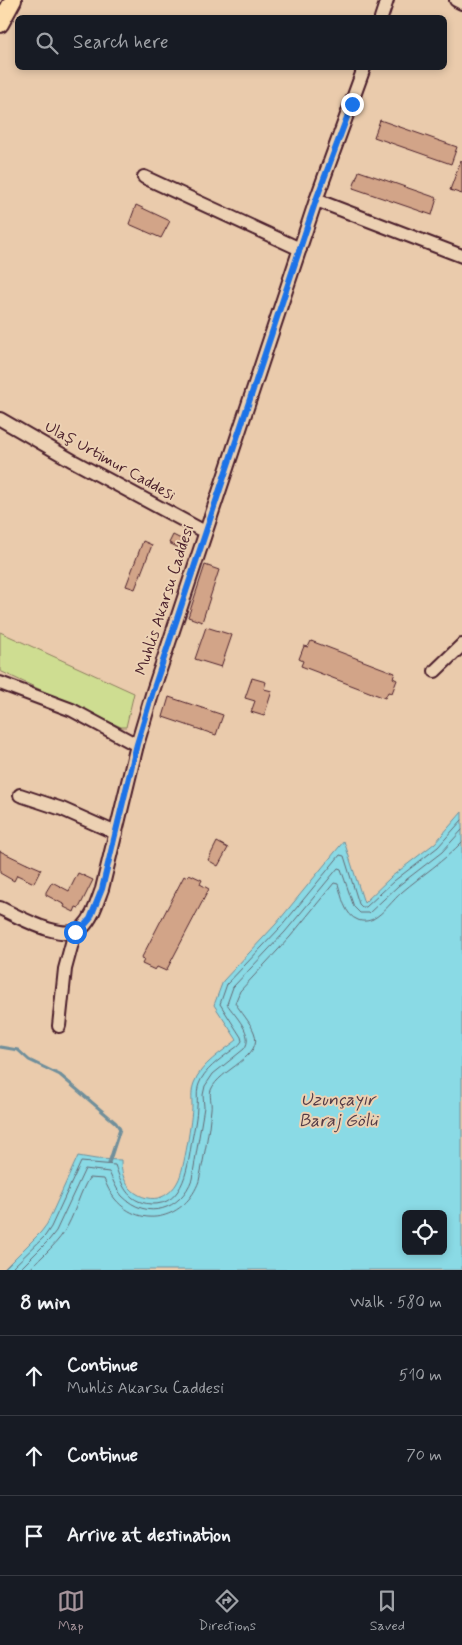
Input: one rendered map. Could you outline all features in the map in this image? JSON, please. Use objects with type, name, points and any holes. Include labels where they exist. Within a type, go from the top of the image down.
[{"type":"main road","points":[[0,24],[13,0]]},
{"type":"street","points":[[382,15],[387,0]]},
{"type":"street","points":[[456,0],[462,2]]},
{"type":"street","name":"Muhlis Akarsu Caddesi","points":[[75,932],[83,927],[95,909],[102,889],[137,744],[153,691],[316,200],[363,70]]},
{"type":"street","points":[[144,177],[300,249]]},
{"type":"street","points":[[316,200],[462,256]]},
{"type":"street","name":"Ulaş Urtimur Caddesi","points":[[0,419],[73,461],[205,532]]},
{"type":"street","points":[[435,671],[462,645]]},
{"type":"street","points":[[0,683],[72,710],[137,744]]},
{"type":"street","points":[[20,795],[62,810],[116,833]]},
{"type":"street","points":[[0,908],[54,931],[75,932],[65,969],[59,1026]]},
{"type":"green space","points":[[0,632],[134,693],[126,727],[121,727],[0,671]]},
{"type":"water","name":"Uzunçayır Baraj Gölü","points":[[462,812],[462,1270],[3,1270],[47,1224],[78,1156],[121,1160],[126,1182],[133,1191],[143,1197],[161,1197],[174,1187],[178,1181],[185,1156],[191,1122],[192,1092],[197,1076],[207,1064],[237,1040],[214,1005],[223,981],[276,924],[344,841],[364,903],[391,877],[435,843]]},
{"type":"building","points":[[380,120],[457,147],[451,164],[374,137]]},
{"type":"building","points":[[462,161],[462,194],[450,190]]},
{"type":"building","points":[[359,171],[437,198],[432,215],[353,188]]},
{"type":"building","points":[[136,205],[170,221],[161,238],[129,224]]},
{"type":"building","points":[[173,535],[183,540],[179,548],[169,543]]},
{"type":"building","points":[[143,541],[152,545],[135,589],[126,586]]},
{"type":"building","points":[[205,565],[219,570],[202,622],[188,617]]},
{"type":"building","points":[[206,627],[232,635],[221,667],[195,659]]},
{"type":"building","points":[[311,641],[395,673],[393,678],[397,680],[392,693],[388,692],[385,698],[301,666],[303,661],[299,659],[304,646],[308,647]]},
{"type":"building","points":[[252,678],[266,682],[264,689],[272,691],[264,716],[251,712],[255,701],[245,698]]},
{"type":"building","points":[[169,697],[223,715],[216,735],[163,717]]},
{"type":"building","points":[[217,842],[228,848],[218,866],[208,860]]},
{"type":"building","points":[[0,851],[41,869],[34,883],[17,875],[14,881],[0,873]]},
{"type":"building","points":[[78,873],[93,880],[79,908],[76,907],[74,912],[46,895],[46,892],[52,882],[69,891]]},
{"type":"building","points":[[189,874],[202,880],[200,884],[209,889],[166,971],[157,967],[155,970],[142,964],[144,960],[141,959],[184,876],[187,878]]},
{"type":"waterway","points":[[0,1047],[18,1050],[29,1060],[60,1075],[116,1123],[120,1129],[109,1163]]},
{"type":"route","points":[[75,932],[90,919],[102,889],[137,744],[153,691],[316,200],[352,104]]}]
